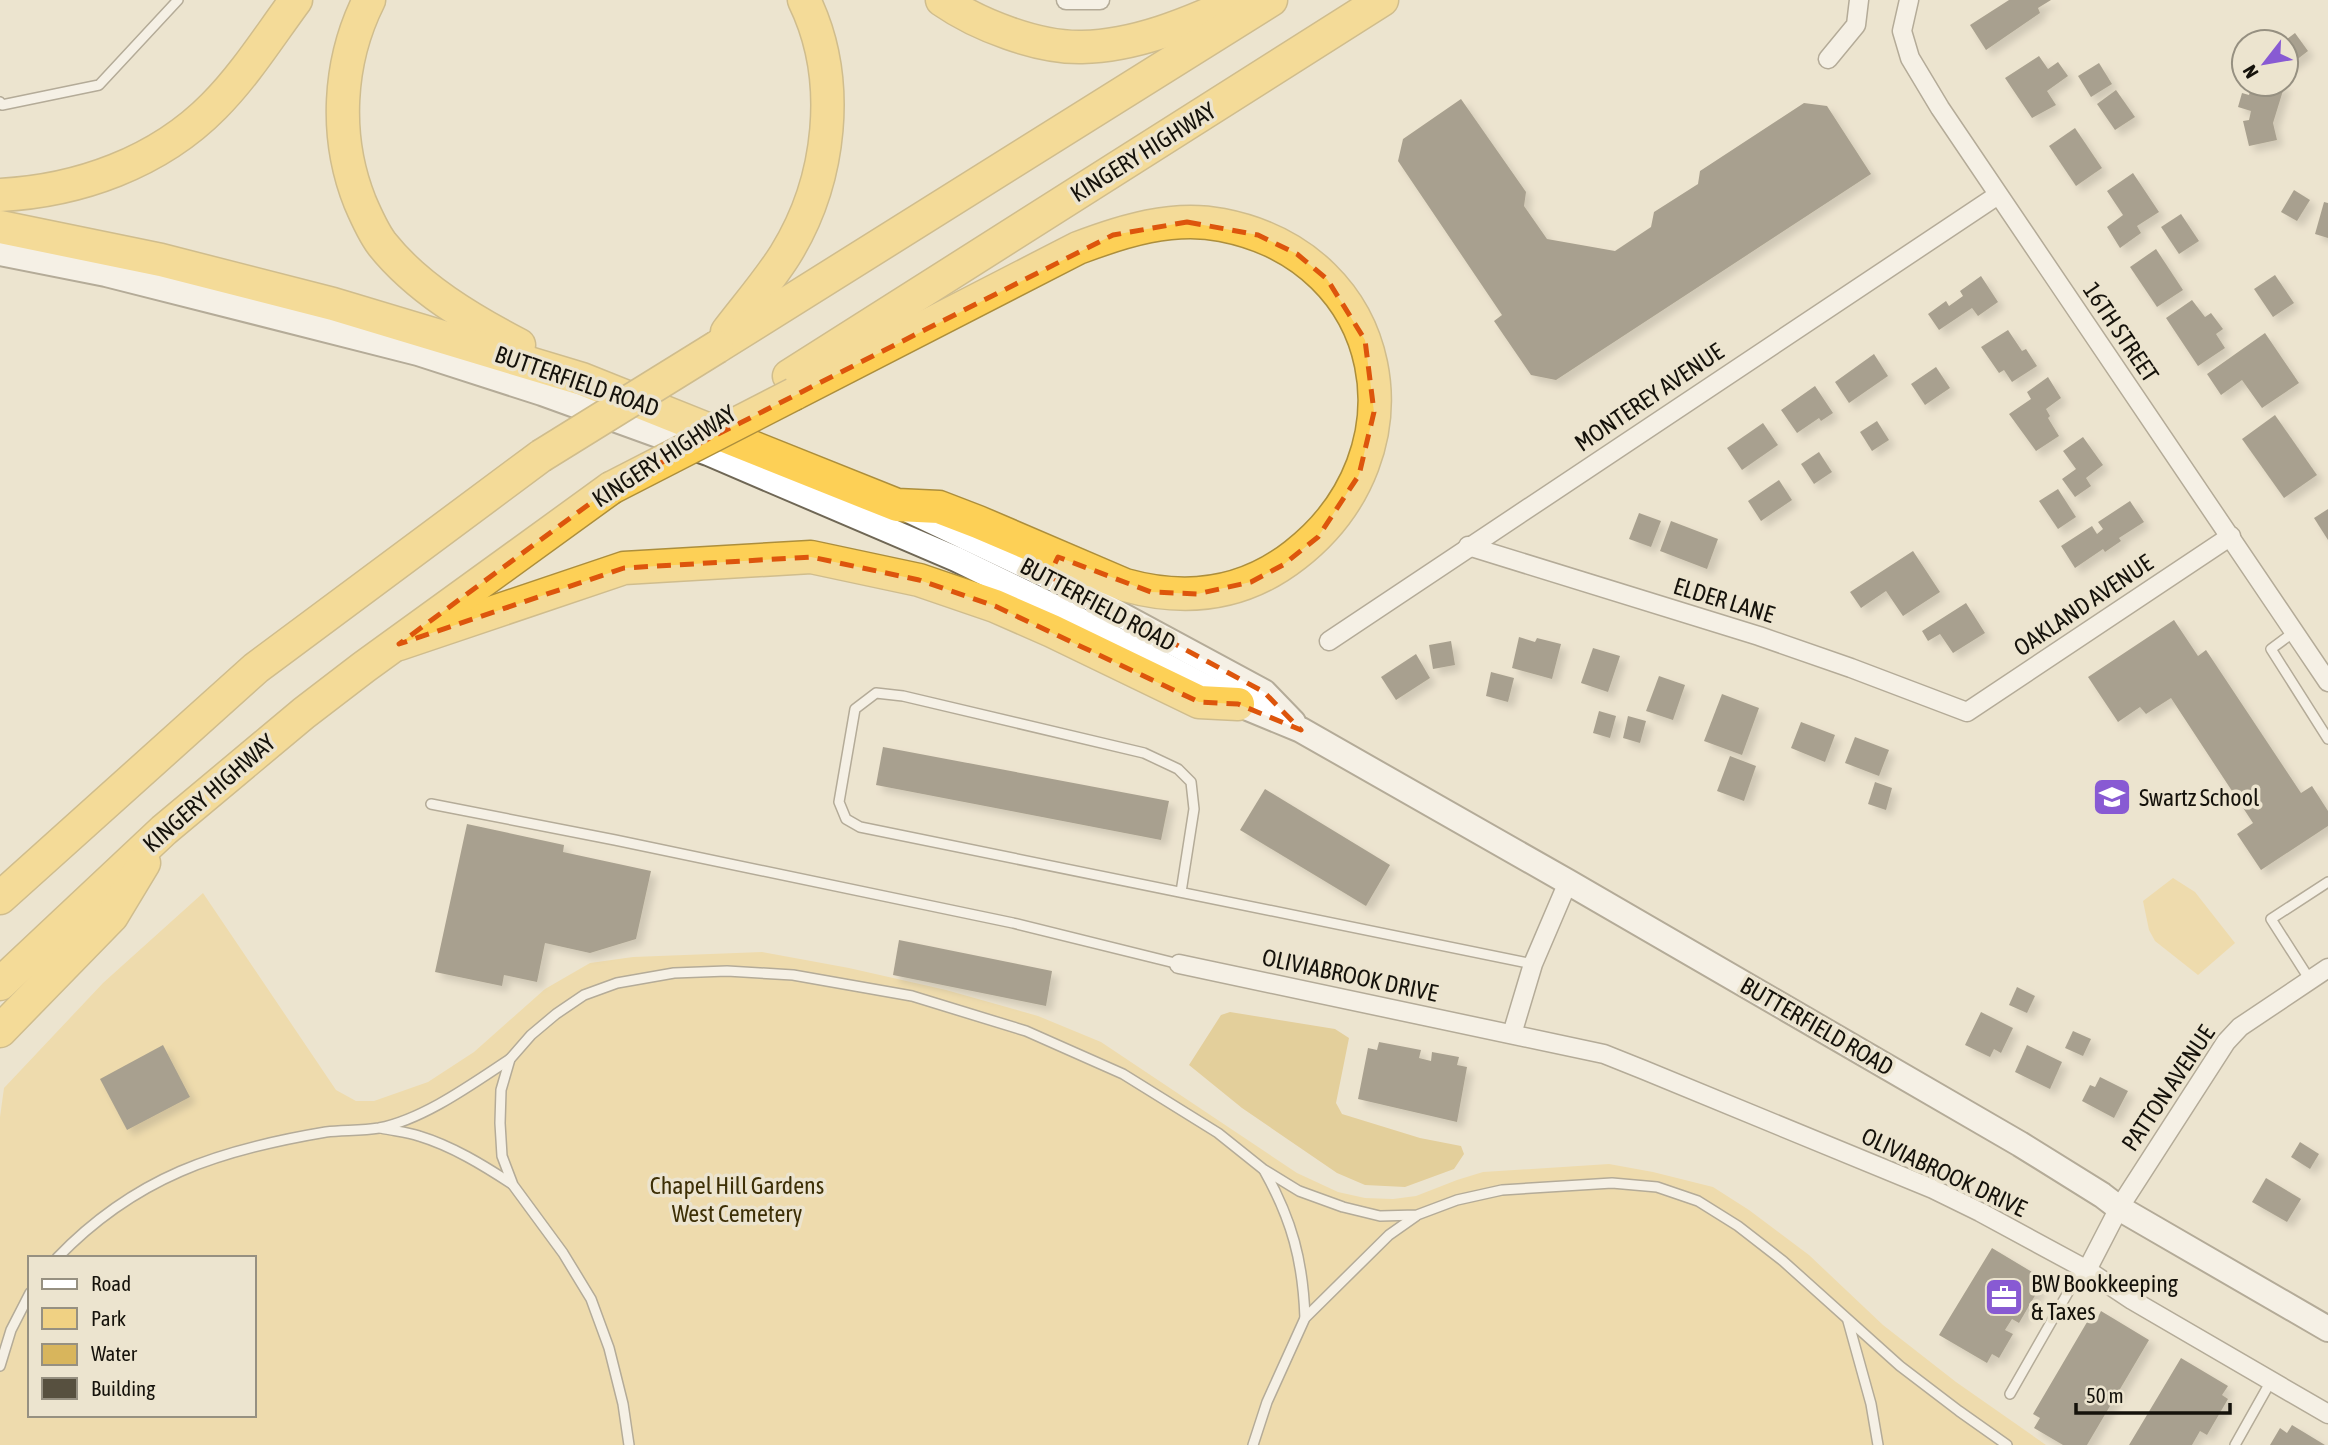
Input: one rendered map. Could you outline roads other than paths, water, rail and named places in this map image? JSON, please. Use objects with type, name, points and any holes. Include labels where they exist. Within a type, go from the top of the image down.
[{"type":"highway","points":[[0,195],[29,194],[64,187],[99,177],[154,153],[214,106],[296,0]]},
{"type":"highway","points":[[369,0],[350,47],[342,112],[346,154],[354,186],[380,242],[401,265],[485,327],[582,379]]},
{"type":"highway","points":[[717,346],[784,255],[815,187],[824,150],[828,112],[826,75],[819,36],[804,0]]},
{"type":"highway","points":[[942,0],[995,29],[1044,42],[1080,47],[1116,44],[1156,33],[1201,18],[1240,0]]},
{"type":"highway","points":[[0,898],[256,668],[541,456],[1271,0]]},
{"type":"highway","name":"KINGERY HIGHWAY","points":[[0,984],[164,830],[304,713],[611,488],[785,389],[1382,0]]},
{"type":"highway","points":[[785,389],[1078,248],[1135,229],[1186,222],[1221,225],[1258,235],[1297,254],[1327,279],[1349,305],[1365,340],[1373,381],[1374,412],[1371,440],[1359,475],[1341,509],[1318,537],[1283,565],[1251,582],[1197,594],[1151,592],[1125,585],[939,508],[897,505]]},
{"type":"highway","name":"BUTTERFIELD ROAD","points":[[0,227],[161,260],[320,300],[582,379],[897,505]]},
{"type":"highway","points":[[398,644],[624,568],[811,557],[919,580],[995,606],[1199,702],[1238,705]]},
{"type":"highway","points":[[0,1031],[112,916],[164,830]]},
{"type":"main road","name":"BUTTERFIELD ROAD","points":[[0,253],[106,274],[418,353],[542,393],[708,453],[956,559],[1057,607],[1238,705],[1301,730],[2020,1144],[2119,1208],[2328,1329]]},
{"type":"main road","name":"BUTTERFIELD ROAD","points":[[897,505],[1064,584],[1264,692],[1301,730]]},
{"type":"street","points":[[1066,0],[1100,0]]},
{"type":"street","points":[[1828,59],[1856,25],[1859,0]]},
{"type":"street","name":"16TH STREET","points":[[1909,0],[1902,31],[1910,58],[1998,195],[2328,681]]},
{"type":"street","name":"MONTEREY AVENUE","points":[[1329,641],[1998,195]]},
{"type":"street","name":"OAKLAND AVENUE","points":[[1962,710],[1967,712],[2231,536]]},
{"type":"street","name":"ELDER LANE","points":[[1468,547],[1759,636],[1962,710]]},
{"type":"street","points":[[1512,1034],[1534,964],[1568,882]]},
{"type":"street","name":"OLIVIABROOK DRIVE","points":[[1179,964],[1604,1054],[1933,1189],[1980,1212],[2084,1269],[2132,1300],[2328,1414]]},
{"type":"street","name":"PATTON AVENUE","points":[[2084,1269],[2119,1208],[2226,1042],[2240,1027],[2328,968]]},
{"type":"lane","points":[[0,102],[2,104],[99,85],[178,0]]},
{"type":"lane","points":[[2294,632],[2271,649],[2328,739]]},
{"type":"lane","points":[[1181,892],[1194,809],[1191,782],[1178,769],[1144,753],[903,696],[876,693],[855,709],[839,802],[846,819],[860,827],[1534,964]]},
{"type":"lane","points":[[430,804],[1013,923],[1179,964]]},
{"type":"lane","points":[[2310,980],[2271,919],[2328,882]]},
{"type":"lane","points":[[59,1256],[85,1231],[127,1200],[165,1177],[211,1158],[257,1145],[329,1132],[379,1128],[412,1117],[510,1059],[531,1035],[584,995],[617,983],[674,973],[727,971],[793,975],[912,996],[1026,1031],[1124,1074],[1165,1098],[1218,1133],[1263,1169],[1299,1191],[1342,1207],[1380,1216],[1418,1215]]},
{"type":"lane","points":[[510,1059],[501,1090],[499,1123],[502,1156],[513,1185],[563,1254],[591,1299],[609,1348],[623,1404],[629,1445]]},
{"type":"lane","points":[[379,1128],[419,1136],[452,1149],[484,1165],[513,1185]]},
{"type":"lane","points":[[1263,1169],[1278,1195],[1299,1255],[1304,1285],[1305,1318]]},
{"type":"lane","points":[[1254,1445],[1267,1402],[1305,1318],[1389,1235],[1418,1215],[1457,1200],[1502,1190],[1612,1183],[1657,1187],[1698,1201],[1738,1226],[1783,1261],[1900,1366],[2007,1445]]},
{"type":"lane","points":[[2010,1394],[2084,1269]]},
{"type":"lane","points":[[0,1366],[11,1329],[28,1297]]},
{"type":"lane","points":[[1847,1319],[1861,1364],[1878,1445]]},
{"type":"lane","points":[[2235,1445],[2271,1381]]},
{"type":"water","points":[[1230,1012],[1335,1029],[1349,1038],[1336,1103],[1342,1114],[1420,1138],[1461,1146],[1464,1154],[1454,1169],[1405,1187],[1365,1185],[1337,1173],[1242,1108],[1189,1065],[1221,1015]]},
{"type":"place","name":"Swartz School","points":[[2112,797]]},
{"type":"place","name":"BW Bookkeeping & Taxes","points":[[2004,1297]]},
{"type":"park label","name":"Chapel Hill Gardens West Cemetery","points":[[737,1199]]}]
